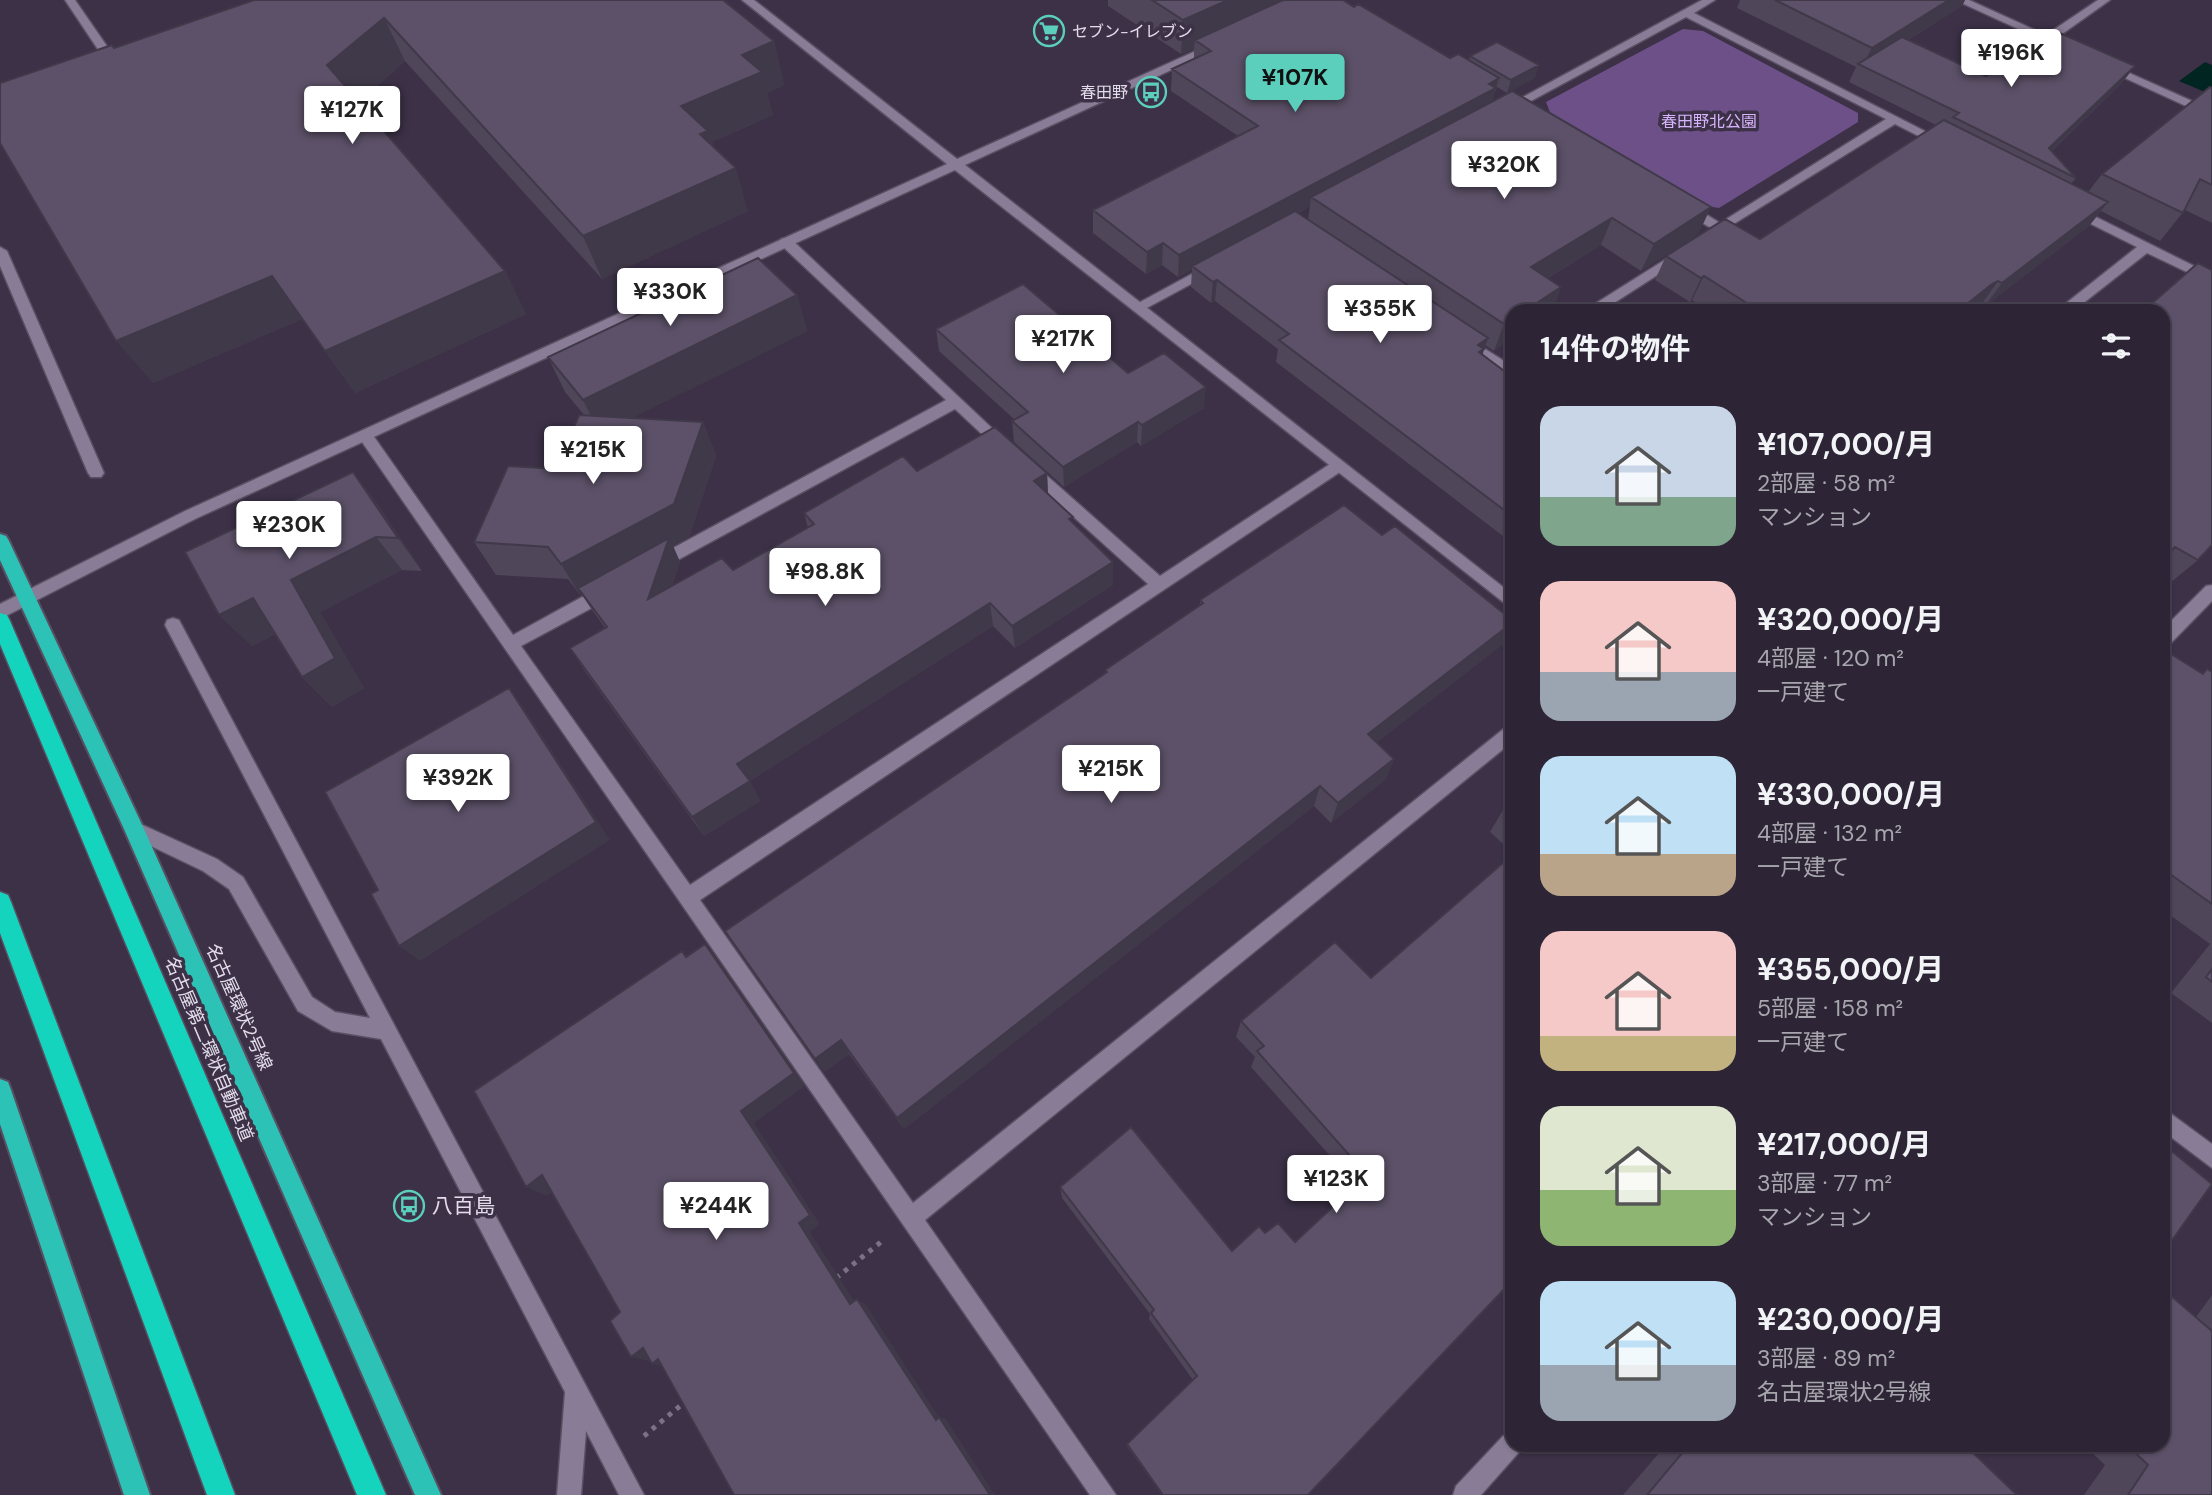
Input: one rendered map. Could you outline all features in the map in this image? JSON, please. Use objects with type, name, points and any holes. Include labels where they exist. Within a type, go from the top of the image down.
[{"type":"highway","name":"名古屋環状2号線","points":[[0,541],[134,829],[428,1495]]},
{"type":"highway","name":"名古屋第二環状自動車道","points":[[0,621],[372,1495]]},
{"type":"highway","points":[[0,902],[221,1495]]},
{"type":"highway","points":[[0,1090],[138,1495]]},
{"type":"street","points":[[71,0],[107,55]]},
{"type":"street","points":[[747,0],[1505,597]]},
{"type":"street","points":[[1491,117],[1710,0]]},
{"type":"street","points":[[1960,0],[2071,50]]},
{"type":"street","points":[[2047,39],[2105,0]]},
{"type":"street","points":[[1686,13],[1956,150]]},
{"type":"street","points":[[0,612],[190,515],[1229,40]]},
{"type":"street","points":[[2095,61],[2212,114]]},
{"type":"street","points":[[1601,304],[1895,119]]},
{"type":"street","points":[[1674,201],[1720,228]]},
{"type":"street","points":[[2064,205],[2212,280]]},
{"type":"street","points":[[786,242],[955,402],[1159,584]]},
{"type":"street","points":[[2072,304],[2146,247]]},
{"type":"street","points":[[0,251],[96,473]]},
{"type":"street","points":[[1138,307],[1221,262]]},
{"type":"street","points":[[1447,329],[1505,365]]},
{"type":"street","points":[[643,572],[955,402]]},
{"type":"street","points":[[365,435],[1104,1495]]},
{"type":"street","points":[[688,897],[1338,466]]},
{"type":"street","points":[[511,644],[619,585]]},
{"type":"street","points":[[2170,633],[2212,591]]},
{"type":"street","points":[[173,625],[632,1495]]},
{"type":"street","points":[[911,1218],[1505,738]]},
{"type":"street","points":[[134,829],[210,865],[236,883],[305,1004],[332,1021],[386,1030]]},
{"type":"street","points":[[2170,1124],[2212,1157]]},
{"type":"street","points":[[569,1495],[577,1391]]},
{"type":"street","points":[[1465,1495],[1505,1451]]},
{"type":"path","points":[[827,1286],[911,1218]]},
{"type":"path","points":[[614,1461],[690,1398]]},
{"type":"green space","name":"春田野北公園","points":[[1683,29],[1703,31],[1858,113],[1858,122],[1719,208],[1699,205],[1551,115],[1546,102]]},
{"type":"shaded area","points":[[2205,62],[2212,65],[2212,95],[2179,81]]},
{"type":"building","points":[[254,0],[723,0],[774,41],[742,55],[762,72],[681,106],[708,131],[700,134],[736,168],[583,236],[384,18],[327,65],[505,271],[325,351],[272,276],[116,341],[0,143],[0,83],[112,45],[114,48]]},
{"type":"building","points":[[1152,0],[1228,0],[1183,20]]},
{"type":"building","points":[[1283,0],[1343,0],[1354,7],[1358,4],[1450,58],[1458,54],[1499,78],[1489,84],[1496,88],[1179,255],[1163,243],[1147,252],[1093,210],[1258,126],[1172,69],[1211,51],[1195,40]]},
{"type":"building","points":[[1775,0],[1949,0],[1872,48]]},
{"type":"building","points":[[2053,30],[2135,66],[2049,148],[2076,178],[1953,117],[1959,113],[1858,64],[1902,37],[1986,76]]},
{"type":"building","points":[[1497,42],[1539,65],[1511,80],[1470,56]]},
{"type":"building","points":[[2210,87],[2212,185],[2200,179],[2183,213],[2102,174]]},
{"type":"building","points":[[1512,91],[1711,207],[1654,244],[1612,218],[1531,267],[1561,287],[1535,304],[1505,304],[1504,324],[1311,197]]},
{"type":"building","points":[[1944,120],[2108,202],[2002,283],[1998,281],[1992,284],[1967,304],[1748,304],[1666,256],[1725,219],[1760,239]]},
{"type":"building","points":[[1295,211],[1488,338],[1478,345],[1484,349],[1479,352],[1505,372],[1505,511],[1279,340],[1289,334],[1217,280],[1213,282],[1192,266]]},
{"type":"building","points":[[758,258],[797,295],[583,400],[548,357]]},
{"type":"building","points":[[2198,263],[2212,270],[2212,545],[2198,560],[2175,547],[2170,552],[2170,304],[2151,304]]},
{"type":"building","points":[[1023,284],[1128,373],[1164,353],[1206,387],[1142,425],[1138,422],[1063,467],[1012,421],[1028,412],[936,329]]},
{"type":"building","points":[[579,415],[703,422],[674,504],[561,564],[548,547],[474,542],[508,466],[557,469]]},
{"type":"building","points":[[995,427],[1047,473],[1034,481],[1073,517],[1069,519],[1113,562],[1012,626],[990,603],[737,764],[750,781],[692,817],[570,648],[607,627],[578,588],[669,538],[648,599],[722,558],[733,570],[814,524],[804,513],[903,456],[917,471]]},
{"type":"building","points":[[353,472],[398,538],[376,537],[291,580],[335,658],[302,677],[253,598],[219,615],[185,552]]},
{"type":"building","points":[[1344,505],[1382,535],[1395,526],[1505,614],[1505,628],[1368,734],[1394,759],[1338,803],[1320,786],[897,1118],[841,1040],[815,1059],[725,931],[1107,672],[1105,670],[1203,603],[1200,600]]},
{"type":"building","points":[[2170,653],[2203,674],[2207,669],[2212,672],[2212,904],[2170,874]]},
{"type":"building","points":[[509,688],[596,822],[399,946],[371,894],[378,890],[325,792]]},
{"type":"building","points":[[1505,861],[1505,1288],[1308,1495],[1163,1495],[1127,1444],[1197,1376],[1151,1313],[1154,1310],[1060,1187],[1131,1127],[1232,1251],[1259,1226],[1265,1233],[1278,1223],[1295,1242],[1367,1175],[1257,1051],[1264,1046],[1241,1021],[1335,942],[1371,978]]},
{"type":"building","points":[[705,944],[794,1073],[741,1111],[810,1215],[799,1223],[850,1304],[857,1299],[936,1420],[939,1417],[990,1495],[734,1495],[658,1359],[652,1364],[643,1348],[631,1357],[610,1321],[620,1312],[542,1175],[526,1187],[474,1091],[682,951],[686,957]]},
{"type":"building","points":[[2212,969],[2212,982],[2206,977]]},
{"type":"building","points":[[2170,1150],[2212,1184],[2170,1243]]},
{"type":"building","points":[[2170,1295],[2212,1331],[2212,1495],[2128,1495],[2148,1465],[2134,1452],[2170,1452]]},
{"type":"building","points":[[1683,1452],[1972,1452],[2017,1495],[1647,1495]]},
{"type":"place","name":"セブン-イレブン","points":[[1049,31]]},
{"type":"place","name":"春田野","points":[[1151,92]]},
{"type":"place","name":"八百島","points":[[409,1206]]}]
